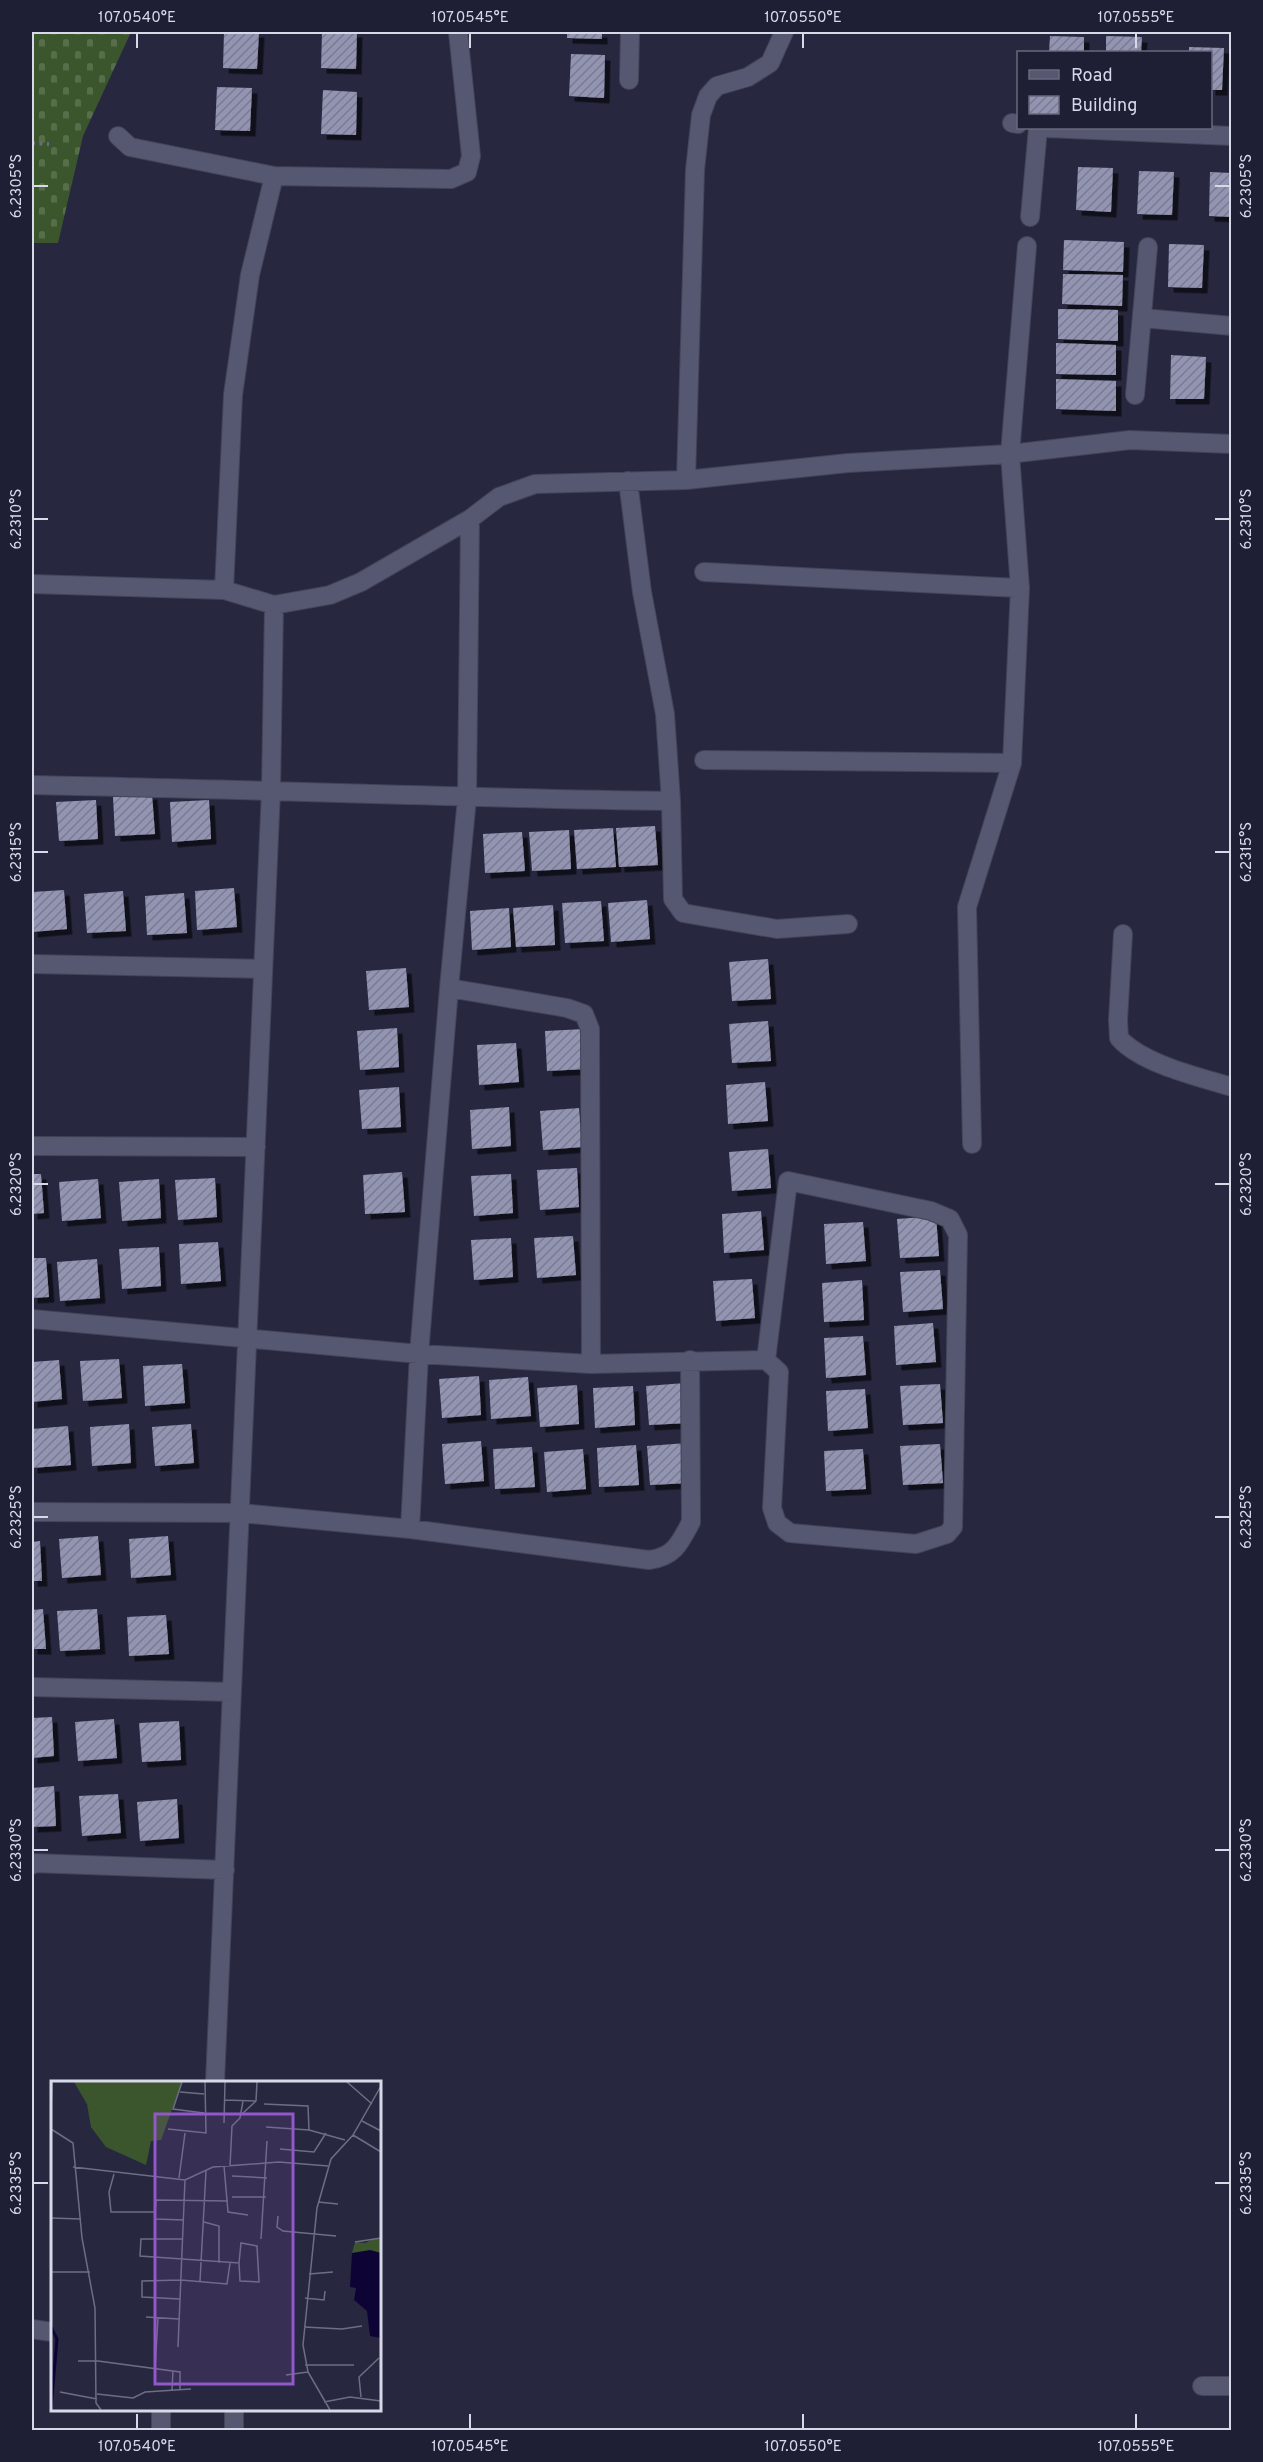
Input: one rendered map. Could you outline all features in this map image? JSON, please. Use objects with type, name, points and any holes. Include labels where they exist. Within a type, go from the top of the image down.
[{"type":"street","points":[[118,136],[130,147],[274,176],[451,179],[467,172],[471,156],[458,32]]},
{"type":"street","points":[[628,81],[630,32]]},
{"type":"street","points":[[686,480],[694,170],[700,115],[708,96],[717,87],[748,77],[770,63],[784,32]]},
{"type":"street","points":[[1030,217],[1038,129]]},
{"type":"street","points":[[1070,129],[1232,136]]},
{"type":"street","points":[[224,590],[233,395],[250,275],[274,176]]},
{"type":"street","points":[[972,1144],[967,908],[1012,763],[1020,588],[1010,454],[1027,246]]},
{"type":"street","points":[[1135,395],[1148,247]]},
{"type":"street","points":[[1142,318],[1232,326]]},
{"type":"street","points":[[32,584],[224,590],[274,605],[330,595],[361,582],[470,519],[499,497],[535,484],[686,480],[848,463],[1010,454],[1130,440],[1232,444]]},
{"type":"street","points":[[628,481],[642,592],[665,714],[673,899],[683,913],[777,929],[848,924]]},
{"type":"street","points":[[410,1529],[419,1354],[467,798],[470,519]]},
{"type":"street","points":[[704,572],[1020,588]]},
{"type":"street","points":[[216,2081],[271,790],[274,605]]},
{"type":"street","points":[[704,760],[1012,763]]},
{"type":"street","points":[[32,785],[271,790],[467,798],[670,801]]},
{"type":"street","points":[[1123,934],[1119,1038],[1127,1045],[1172,1070],[1232,1086]]},
{"type":"street","points":[[32,964],[263,969]]},
{"type":"street","points":[[449,988],[567,1008],[584,1014],[590,1029],[591,1364]]},
{"type":"street","points":[[32,1146],[256,1147]]},
{"type":"street","points":[[32,1319],[419,1354],[591,1364],[766,1360],[779,1371],[772,1508],[777,1523],[790,1533],[916,1544],[947,1534],[953,1527],[958,1235],[950,1219],[931,1211],[788,1181],[766,1360]]},
{"type":"street","points":[[32,1512],[241,1513],[410,1529],[649,1560],[663,1558],[681,1543],[691,1522],[690,1360]]},
{"type":"street","points":[[32,1687],[232,1692]]},
{"type":"street","points":[[32,1865],[32,1863],[225,1870]]},
{"type":"street","points":[[32,2329],[51,2332]]},
{"type":"street","points":[[1202,2386],[1232,2386]]},
{"type":"street","points":[[161,2411],[161,2430]]},
{"type":"street","points":[[234,2411],[234,2430]]},
{"type":"path","points":[[32,143],[49,144]]},
{"type":"green space","points":[[32,32],[131,32],[83,136],[58,243],[32,243]]},
{"type":"building","points":[[224,32],[259,32],[257,69],[223,68]]},
{"type":"building","points":[[322,32],[357,32],[356,69],[321,68]]},
{"type":"building","points":[[567,32],[602,32],[602,39],[567,38]]},
{"type":"building","points":[[1050,36],[1084,37],[1084,51],[1049,51]]},
{"type":"building","points":[[1106,36],[1142,37],[1141,51],[1106,51]]},
{"type":"building","points":[[1189,47],[1224,48],[1222,90],[1212,90],[1212,51],[1189,51]]},
{"type":"building","points":[[571,54],[605,55],[604,98],[569,96]]},
{"type":"building","points":[[217,87],[252,88],[250,131],[215,130]]},
{"type":"building","points":[[323,90],[357,92],[356,135],[321,134]]},
{"type":"building","points":[[1078,167],[1113,168],[1111,212],[1076,210]]},
{"type":"building","points":[[1139,171],[1174,172],[1172,215],[1137,214]]},
{"type":"building","points":[[1210,172],[1232,173],[1232,217],[1209,216]]},
{"type":"building","points":[[1064,240],[1124,242],[1123,272],[1063,270]]},
{"type":"building","points":[[1169,244],[1204,245],[1202,288],[1168,287]]},
{"type":"building","points":[[1063,274],[1123,275],[1122,306],[1062,304]]},
{"type":"building","points":[[1058,309],[1118,310],[1118,341],[1058,339]]},
{"type":"building","points":[[1056,343],[1116,345],[1116,375],[1056,374]]},
{"type":"building","points":[[1171,355],[1206,357],[1204,399],[1170,399]]},
{"type":"building","points":[[1056,379],[1116,381],[1116,411],[1056,409]]},
{"type":"building","points":[[152,794],[155,834],[115,836],[113,797]]},
{"type":"building","points":[[96,800],[98,839],[59,841],[56,802]]},
{"type":"building","points":[[209,800],[211,839],[172,842],[170,802]]},
{"type":"building","points":[[655,826],[658,865],[619,867],[616,828]]},
{"type":"building","points":[[613,828],[616,867],[577,869],[574,830]]},
{"type":"building","points":[[569,830],[571,869],[532,871],[529,832]]},
{"type":"building","points":[[522,832],[525,871],[485,873],[483,834]]},
{"type":"building","points":[[234,888],[237,927],[197,930],[195,891]]},
{"type":"building","points":[[64,890],[67,929],[32,932],[32,892]]},
{"type":"building","points":[[123,891],[126,931],[87,933],[84,894]]},
{"type":"building","points":[[184,893],[187,933],[147,935],[145,896]]},
{"type":"building","points":[[647,900],[650,939],[611,942],[608,903]]},
{"type":"building","points":[[601,901],[604,941],[565,943],[562,903]]},
{"type":"building","points":[[553,905],[555,945],[516,947],[513,908]]},
{"type":"building","points":[[509,908],[511,947],[472,950],[470,911]]},
{"type":"building","points":[[768,959],[771,999],[732,1001],[729,962]]},
{"type":"building","points":[[406,968],[409,1007],[369,1010],[366,971]]},
{"type":"building","points":[[768,1021],[771,1061],[732,1063],[729,1024]]},
{"type":"building","points":[[397,1028],[399,1067],[360,1070],[357,1031]]},
{"type":"building","points":[[584,1029],[587,1069],[547,1071],[545,1031]]},
{"type":"building","points":[[516,1043],[519,1082],[479,1085],[477,1045]]},
{"type":"building","points":[[765,1082],[768,1121],[728,1124],[726,1085]]},
{"type":"building","points":[[399,1087],[401,1127],[362,1129],[359,1090]]},
{"type":"building","points":[[509,1107],[511,1146],[472,1149],[470,1110]]},
{"type":"building","points":[[579,1108],[582,1147],[543,1150],[540,1111]]},
{"type":"building","points":[[768,1149],[771,1188],[732,1191],[729,1152]]},
{"type":"building","points":[[577,1168],[579,1207],[540,1210],[537,1170]]},
{"type":"building","points":[[402,1172],[405,1212],[365,1214],[363,1175]]},
{"type":"building","points":[[32,1174],[41,1174],[44,1213],[32,1214]]},
{"type":"building","points":[[511,1174],[513,1213],[474,1216],[471,1176]]},
{"type":"building","points":[[215,1178],[217,1217],[178,1220],[175,1180]]},
{"type":"building","points":[[98,1179],[101,1218],[62,1221],[59,1182]]},
{"type":"building","points":[[159,1179],[161,1218],[122,1221],[119,1182]]},
{"type":"building","points":[[761,1211],[764,1250],[724,1253],[722,1214]]},
{"type":"building","points":[[936,1216],[939,1256],[900,1258],[897,1219]]},
{"type":"building","points":[[863,1222],[866,1261],[826,1264],[824,1224]]},
{"type":"building","points":[[573,1236],[576,1275],[537,1278],[534,1238]]},
{"type":"building","points":[[511,1238],[513,1277],[474,1280],[471,1240]]},
{"type":"building","points":[[218,1242],[221,1281],[181,1284],[179,1244]]},
{"type":"building","points":[[159,1247],[161,1286],[122,1289],[119,1249]]},
{"type":"building","points":[[32,1258],[46,1258],[49,1297],[32,1298]]},
{"type":"building","points":[[97,1259],[100,1298],[60,1301],[57,1262]]},
{"type":"building","points":[[940,1270],[943,1309],[903,1312],[900,1272]]},
{"type":"building","points":[[752,1279],[755,1318],[716,1321],[713,1281]]},
{"type":"building","points":[[862,1280],[864,1320],[824,1322],[822,1283]]},
{"type":"building","points":[[933,1323],[936,1362],[896,1365],[894,1326]]},
{"type":"building","points":[[863,1336],[866,1375],[826,1378],[824,1338]]},
{"type":"building","points":[[119,1359],[122,1398],[83,1401],[80,1361]]},
{"type":"building","points":[[59,1360],[62,1399],[32,1402],[32,1362]]},
{"type":"building","points":[[182,1364],[185,1403],[145,1406],[143,1366]]},
{"type":"building","points":[[479,1376],[481,1415],[442,1418],[439,1379]]},
{"type":"building","points":[[528,1377],[531,1416],[491,1419],[489,1380]]},
{"type":"building","points":[[685,1383],[688,1423],[649,1425],[646,1386]]},
{"type":"building","points":[[940,1384],[943,1423],[903,1425],[900,1386]]},
{"type":"building","points":[[577,1385],[579,1424],[540,1427],[537,1388]]},
{"type":"building","points":[[633,1386],[635,1425],[595,1428],[593,1388]]},
{"type":"building","points":[[865,1389],[868,1428],[828,1431],[826,1391]]},
{"type":"building","points":[[129,1424],[131,1463],[92,1466],[90,1427]]},
{"type":"building","points":[[191,1424],[194,1463],[155,1466],[152,1427]]},
{"type":"building","points":[[68,1426],[71,1465],[32,1468],[32,1429]]},
{"type":"building","points":[[481,1441],[484,1481],[445,1484],[442,1444]]},
{"type":"building","points":[[687,1443],[689,1483],[650,1485],[647,1446]]},
{"type":"building","points":[[940,1444],[943,1483],[903,1485],[900,1446]]},
{"type":"building","points":[[636,1445],[639,1485],[599,1487],[597,1448]]},
{"type":"building","points":[[532,1447],[535,1487],[495,1489],[493,1449]]},
{"type":"building","points":[[583,1449],[586,1489],[547,1492],[544,1452]]},
{"type":"building","points":[[863,1449],[866,1489],[826,1491],[824,1451]]},
{"type":"building","points":[[98,1536],[101,1575],[62,1578],[59,1539]]},
{"type":"building","points":[[168,1536],[171,1575],[131,1578],[129,1539]]},
{"type":"building","points":[[40,1541],[42,1581],[32,1581],[32,1542]]},
{"type":"building","points":[[43,1609],[46,1649],[32,1649],[32,1610]]},
{"type":"building","points":[[97,1609],[100,1649],[60,1651],[57,1611]]},
{"type":"building","points":[[166,1615],[169,1654],[129,1656],[127,1617]]},
{"type":"building","points":[[52,1717],[54,1756],[32,1758],[32,1718]]},
{"type":"building","points":[[114,1719],[117,1758],[78,1761],[75,1722]]},
{"type":"building","points":[[179,1721],[181,1760],[142,1762],[139,1723]]},
{"type":"building","points":[[54,1786],[56,1826],[32,1827],[32,1788]]},
{"type":"building","points":[[118,1794],[121,1833],[82,1836],[79,1796]]},
{"type":"building","points":[[177,1799],[179,1838],[140,1841],[137,1802]]}]
